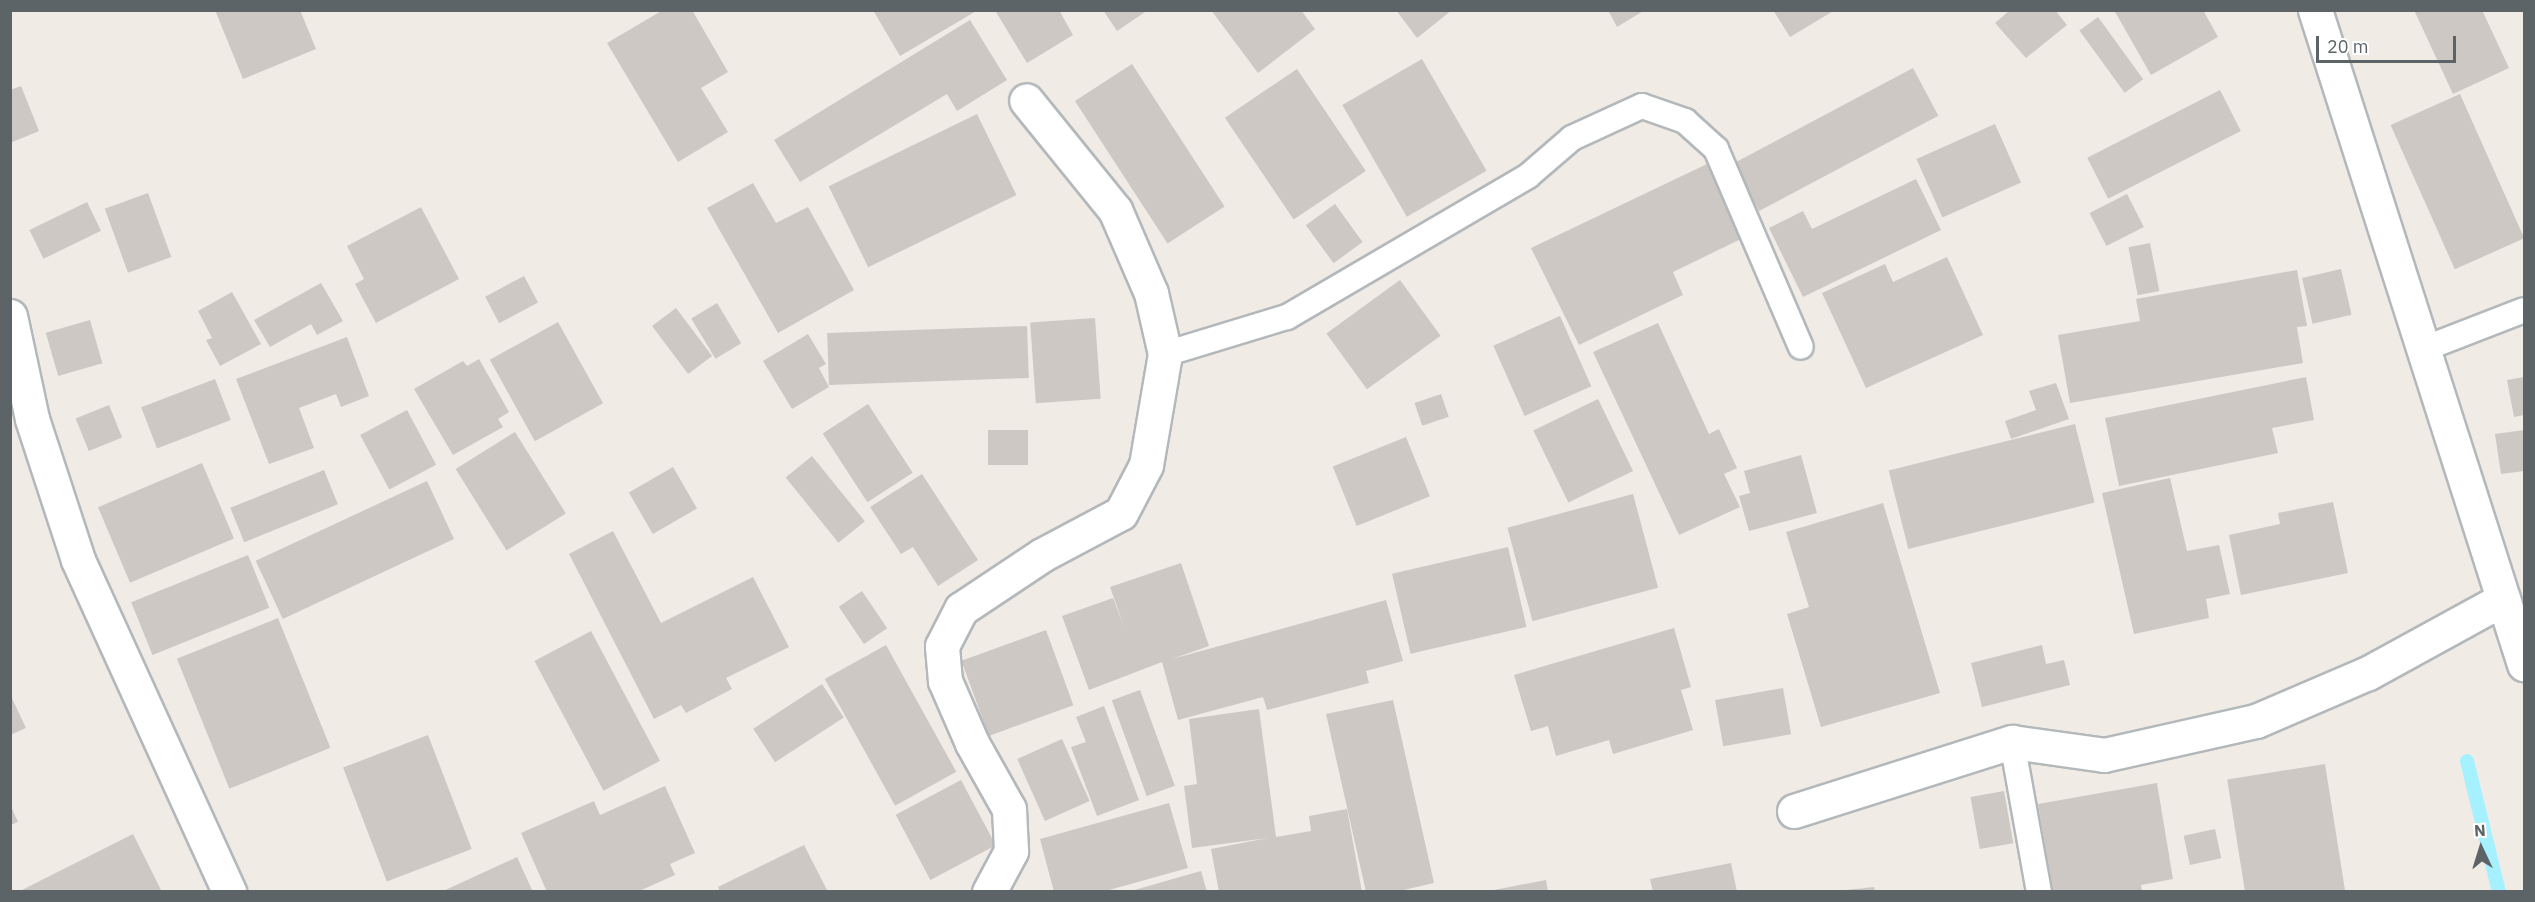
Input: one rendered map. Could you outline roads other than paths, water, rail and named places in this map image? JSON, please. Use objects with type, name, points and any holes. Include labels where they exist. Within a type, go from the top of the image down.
[{"type":"street","points":[[2315,10],[2421,350],[2524,664]]},
{"type":"street","points":[[989,891],[1011,851],[1009,809],[972,743],[945,681],[942,646],[962,609],[1042,555],[1121,513],[1146,465],[1165,354],[1151,293],[1115,210],[1026,100]]},
{"type":"street","points":[[10,316],[32,419],[78,560],[229,891]]},
{"type":"street","points":[[1794,812],[2012,742],[2104,755],[2256,721],[2368,673],[2503,599]]},
{"type":"lane","points":[[1165,354],[1287,317],[1528,176],[1572,138],[1642,106],[1685,121],[1716,149],[1800,347]]},
{"type":"lane","points":[[2421,350],[2524,310]]},
{"type":"lane","points":[[2012,742],[2039,891]]},
{"type":"waterway","points":[[2467,761],[2499,892]]}]
